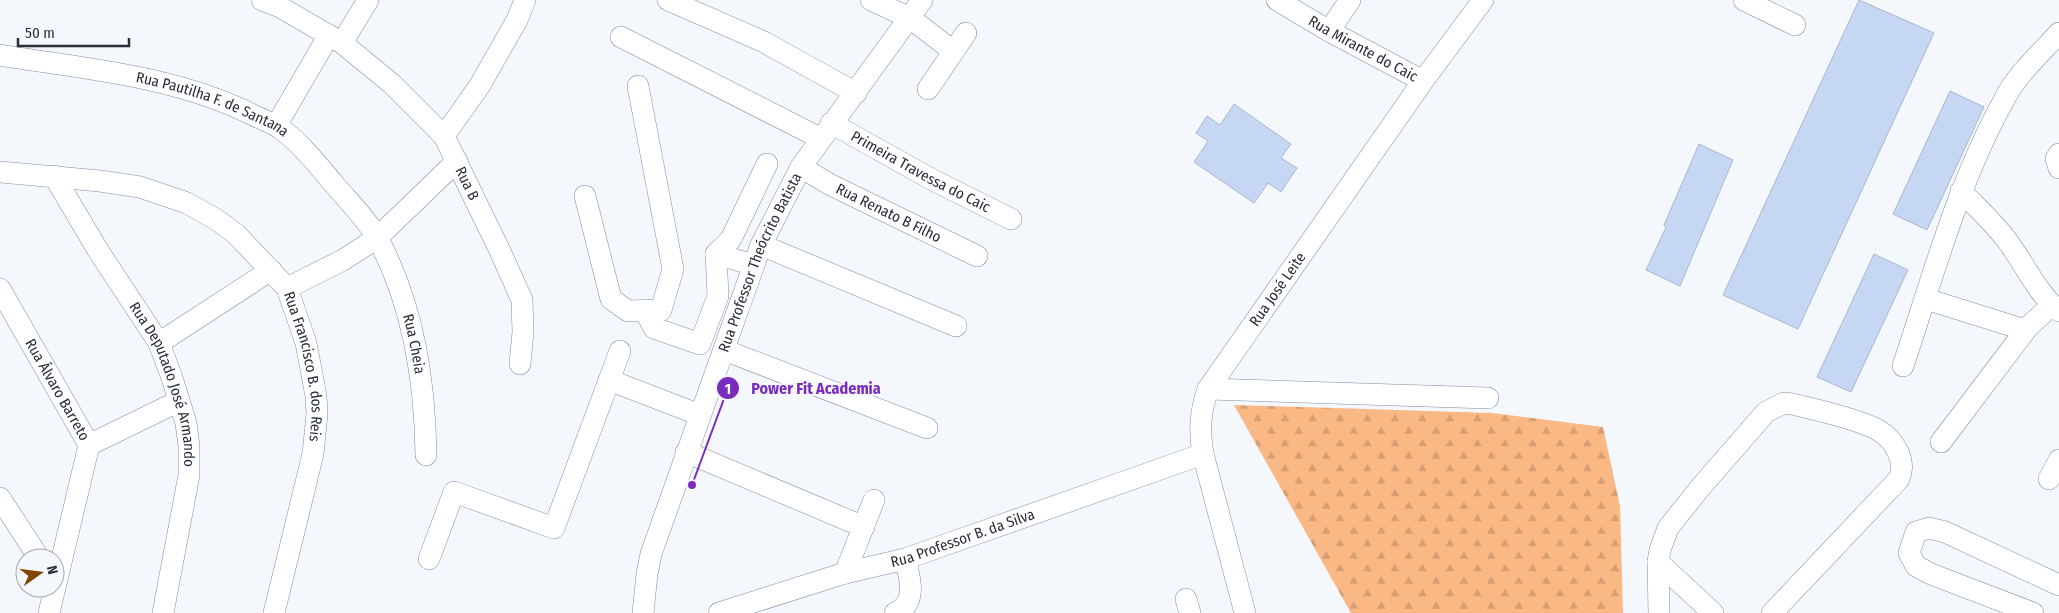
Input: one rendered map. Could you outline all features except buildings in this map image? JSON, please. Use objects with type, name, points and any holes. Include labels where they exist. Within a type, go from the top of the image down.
[{"type":"street","name":"Rua B","points":[[262,0],[280,7],[335,39],[392,84],[444,136],[522,300],[523,332],[520,364]]},
{"type":"street","points":[[276,126],[335,39],[368,0]]},
{"type":"street","points":[[444,136],[480,85],[517,20],[525,0]]},
{"type":"street","points":[[668,0],[764,42],[856,93]]},
{"type":"street","points":[[871,0],[910,18],[954,51]]},
{"type":"street","name":"Rua Professor Theócrito Batista","points":[[643,613],[651,554],[758,255],[800,167],[856,93],[922,0]]},
{"type":"street","name":"Rua Mirante do Caic","points":[[1277,0],[1328,31],[1423,81]]},
{"type":"street","points":[[1328,31],[1350,0]]},
{"type":"street","name":"Rua José Leite","points":[[1245,613],[1203,454],[1199,431],[1200,418],[1208,388],[1423,81],[1483,0]]},
{"type":"street","points":[[1744,0],[1795,25]]},
{"type":"street","points":[[928,88],[966,33]]},
{"type":"street","points":[[1903,366],[1961,191],[2004,99],[2025,70],[2059,33]]},
{"type":"street","name":"Primeira Travessa do Caic","points":[[620,37],[922,174],[1010,220]]},
{"type":"street","name":"Rua Pautilha F. de Santana","points":[[0,55],[165,83],[223,102],[276,126],[310,156],[377,238]]},
{"type":"street","points":[[586,196],[611,299],[628,311],[661,310],[673,269],[638,86]]},
{"type":"street","points":[[2059,154],[2056,159],[2059,168]]},
{"type":"street","points":[[287,288],[343,260],[377,238],[457,162]]},
{"type":"street","points":[[645,311],[654,328],[700,344],[718,296],[716,254],[731,239],[766,164]]},
{"type":"street","name":"Rua Renato B Filho","points":[[800,167],[829,184],[978,256]]},
{"type":"street","name":"Rua Francisco B. dos Reis","points":[[0,172],[100,180],[140,187],[186,203],[217,220],[236,234],[287,288],[306,343],[316,396],[317,414],[313,454],[274,613]]},
{"type":"street","name":"Rua Deputado José Armando","points":[[54,176],[98,252],[159,343],[186,423],[189,446],[189,475],[163,613]]},
{"type":"street","points":[[1926,299],[2022,329],[2028,327],[2055,308],[1993,223],[1961,191]]},
{"type":"street","name":"Rua Cheia","points":[[377,238],[394,274],[410,326],[426,420],[426,455]]},
{"type":"street","points":[[716,254],[758,255],[956,326]]},
{"type":"street","points":[[159,343],[271,270]]},
{"type":"street","name":"Rua Álvaro Barreto","points":[[0,289],[89,445],[65,548]]},
{"type":"street","points":[[1941,442],[2028,327]]},
{"type":"street","points":[[724,350],[927,428]]},
{"type":"street","points":[[429,559],[454,492],[554,528],[620,351]]},
{"type":"street","points":[[609,380],[700,415]]},
{"type":"street","points":[[1208,388],[1488,398]]},
{"type":"street","points":[[89,445],[179,401]]},
{"type":"street","points":[[1659,613],[1658,562],[1668,528],[1766,412],[1784,403],[1801,406],[1877,429],[1887,437],[1901,459],[1903,470],[1899,479],[1772,613]]},
{"type":"street","points":[[686,452],[864,527]]},
{"type":"street","name":"Rua Professor B. da Silva","points":[[719,613],[845,573],[905,559],[1203,454]]},
{"type":"street","points":[[2049,479],[2059,460]]},
{"type":"street","points":[[0,498],[32,548]]},
{"type":"street","points":[[845,573],[874,500]]},
{"type":"street","points":[[2033,613],[1999,608],[1916,566],[1909,553],[1916,532],[1930,528],[1945,532],[2059,585]]},
{"type":"street","points":[[895,613],[902,611],[910,599],[911,587],[905,559]]},
{"type":"street","points":[[1658,562],[1713,613]]},
{"type":"street","name":"Rua Álvaro Barreto","points":[[50,613],[53,598]]},
{"type":"green space","points":[[1234,405],[1492,413],[1603,427],[1620,506],[1623,613],[1351,613]]},
{"type":"place","name":"Power Fit Academia","points":[[692,485]]}]
